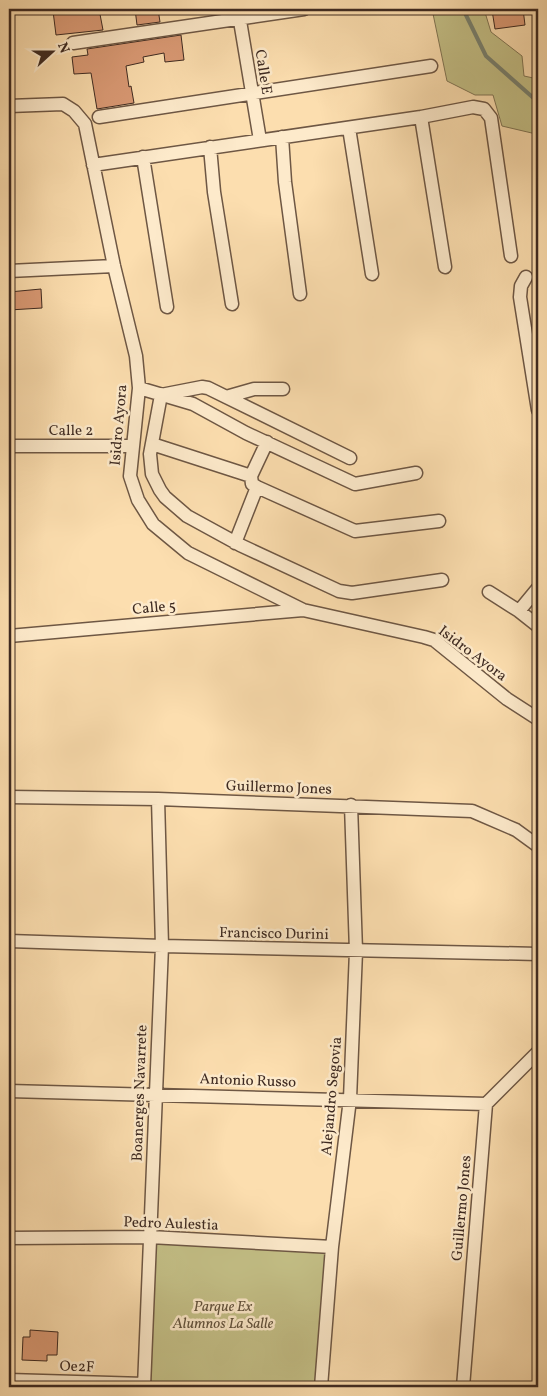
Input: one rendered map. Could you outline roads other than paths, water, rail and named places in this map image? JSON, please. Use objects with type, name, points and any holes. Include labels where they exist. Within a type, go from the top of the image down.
[{"type":"street","points":[[73,43],[238,13],[304,9]]},
{"type":"street","name":"Calle E","points":[[238,13],[260,140]]},
{"type":"street","points":[[99,117],[431,66]]},
{"type":"street","name":"Isidro Ayora","points":[[9,106],[63,104],[74,111],[85,124],[114,266],[136,356],[139,388],[130,476],[138,500],[153,524],[188,553],[303,610],[424,636],[434,640],[507,699],[538,719]]},
{"type":"street","points":[[93,165],[349,128],[473,107],[484,109],[491,118],[511,256]]},
{"type":"street","points":[[421,117],[445,266]]},
{"type":"street","points":[[349,128],[372,274]]},
{"type":"street","points":[[282,137],[285,182],[300,294]]},
{"type":"street","points":[[210,147],[214,192],[232,304]]},
{"type":"street","points":[[143,157],[167,307]]},
{"type":"street","points":[[9,272],[114,266]]},
{"type":"street","points":[[526,278],[520,292],[533,337],[538,410]]},
{"type":"street","points":[[161,395],[202,387],[350,458]]},
{"type":"street","points":[[139,388],[193,404],[246,433],[354,484],[416,473]]},
{"type":"street","points":[[226,397],[254,389],[283,389]]},
{"type":"street","points":[[161,395],[152,444],[150,464],[152,474],[165,497],[187,516],[235,543],[333,589],[344,592],[352,593],[442,580]]},
{"type":"street","points":[[235,543],[267,442]]},
{"type":"street","points":[[152,444],[254,481],[355,531],[438,521]]},
{"type":"street","name":"Calle 2","points":[[9,446],[132,446]]},
{"type":"street","points":[[519,611],[538,588]]},
{"type":"street","points":[[489,592],[538,626]]},
{"type":"street","name":"Calle 5","points":[[9,636],[303,610]]},
{"type":"street","name":"Guillermo Jones","points":[[9,797],[158,799],[472,811],[516,830],[538,846]]},
{"type":"street","name":"Boanerges Navarrete","points":[[144,1386],[162,946],[158,799]]},
{"type":"street","name":"Alejandro Segovia","points":[[321,1387],[332,1247],[350,1099],[356,951],[351,805]]},
{"type":"street","name":"Francisco Durini","points":[[9,941],[538,954]]},
{"type":"street","points":[[486,1104],[538,1052]]},
{"type":"street","name":"Antonio Russo","points":[[9,1091],[486,1104]]},
{"type":"street","name":"Guillermo Jones","points":[[463,1387],[486,1104]]},
{"type":"street","name":"Pedro Aulestia","points":[[9,1238],[150,1237],[332,1247]]},
{"type":"street","name":"Oe2F","points":[[9,1380],[144,1386]]},
{"type":"waterway","points":[[463,9],[486,56],[538,102]]},
{"type":"park label","name":"Parque Ex Alumnos La Salle","points":[[223,1314]]}]
